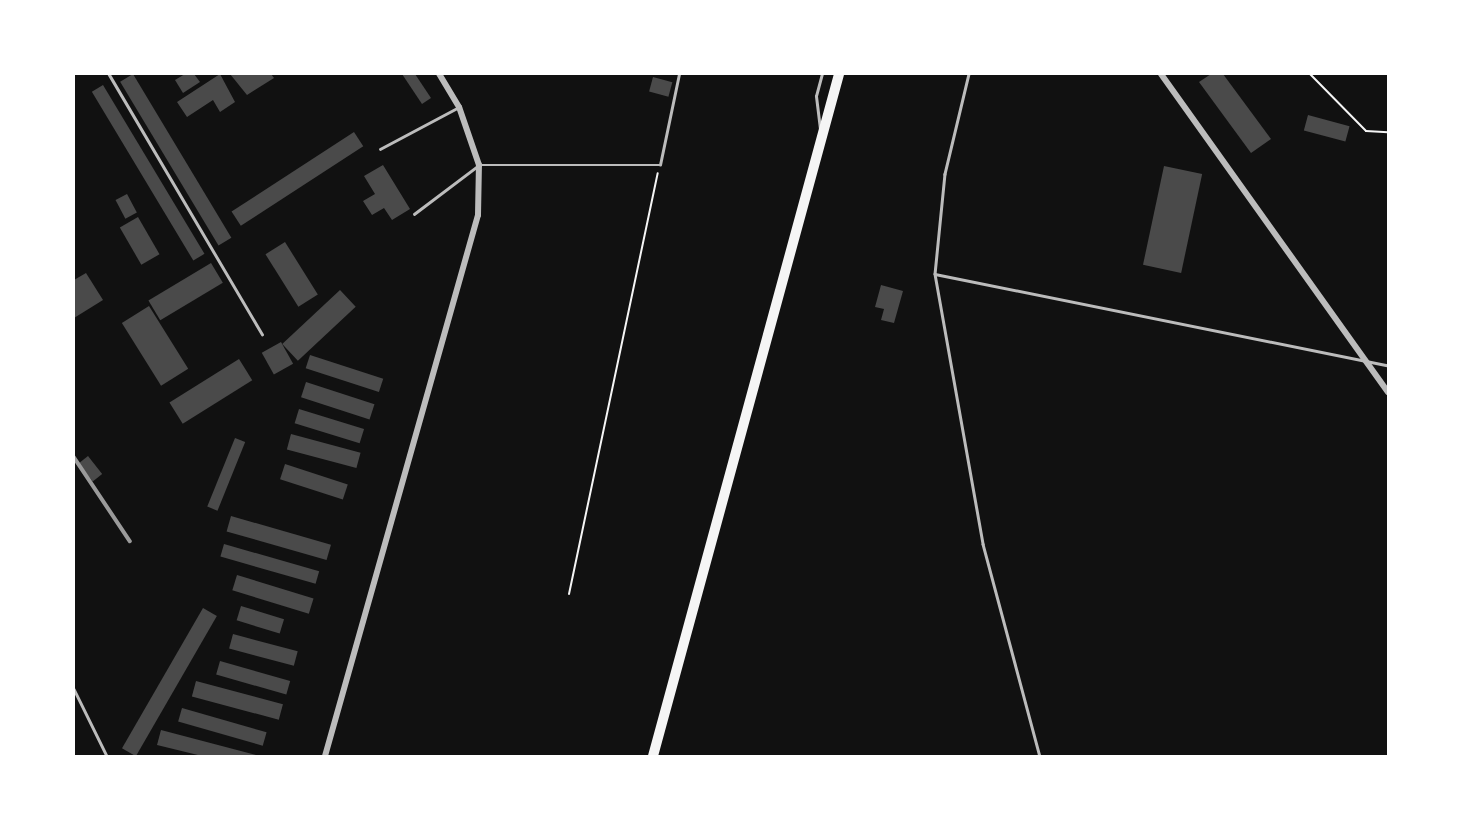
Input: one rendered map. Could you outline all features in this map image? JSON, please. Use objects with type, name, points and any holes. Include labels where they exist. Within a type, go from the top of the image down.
[{"type":"highway","points":[[653,757],[839,74]]},
{"type":"street","points":[[324,757],[478,215],[479,165],[458,107],[439,74]]},
{"type":"street","points":[[1161,74],[1388,392]]},
{"type":"lane","points":[[109,74],[262,334]]},
{"type":"lane","points":[[414,214],[479,165],[660,165],[680,74]]},
{"type":"lane","points":[[821,138],[816,96],[822,74]]},
{"type":"lane","points":[[969,74],[945,174],[935,274],[983,544],[1040,757]]},
{"type":"lane","points":[[380,149],[458,107]]},
{"type":"lane","points":[[935,274],[1388,365]]},
{"type":"lane","points":[[74,689],[107,757]]},
{"type":"path","points":[[1310,74],[1366,131],[1388,132]]},
{"type":"path","points":[[569,594],[660,165]]},
{"type":"building","points":[[133,74],[231,238],[219,245],[120,82]]},
{"type":"building","points":[[185,74],[194,74],[200,82],[183,93],[175,80]]},
{"type":"building","points":[[220,74],[235,102],[220,112],[213,100],[187,117],[177,102]]},
{"type":"building","points":[[230,74],[271,74],[274,78],[247,95]]},
{"type":"building","points":[[402,74],[415,74],[431,98],[422,104]]},
{"type":"building","points":[[1211,74],[1223,74],[1271,139],[1251,153],[1199,82]]},
{"type":"building","points":[[653,77],[672,82],[668,97],[649,91]]},
{"type":"building","points":[[103,85],[204,254],[193,261],[92,92]]},
{"type":"building","points":[[1308,115],[1350,126],[1345,142],[1304,130]]},
{"type":"building","points":[[354,132],[363,146],[241,226],[232,212]]},
{"type":"building","points":[[383,165],[410,209],[392,220],[384,208],[372,215],[363,201],[375,194],[364,176]]},
{"type":"building","points":[[1164,166],[1202,174],[1181,273],[1143,265]]},
{"type":"building","points":[[127,194],[137,213],[125,219],[116,200]]},
{"type":"building","points":[[138,217],[160,254],[141,265],[120,228]]},
{"type":"building","points":[[285,242],[318,295],[298,307],[265,254]]},
{"type":"building","points":[[211,263],[223,283],[160,320],[148,301]]},
{"type":"building","points":[[86,273],[103,300],[74,318],[74,280]]},
{"type":"building","points":[[881,285],[903,291],[894,323],[881,320],[884,309],[875,307]]},
{"type":"building","points":[[340,290],[356,307],[298,361],[282,344]]},
{"type":"building","points":[[149,306],[188,369],[161,386],[122,323]]},
{"type":"building","points":[[281,342],[293,364],[274,375],[262,353]]},
{"type":"building","points":[[310,355],[383,379],[379,392],[306,368]]},
{"type":"building","points":[[239,359],[252,380],[183,424],[169,402]]},
{"type":"building","points":[[306,382],[374,404],[370,419],[301,397]]},
{"type":"building","points":[[299,409],[364,429],[360,443],[295,423]]},
{"type":"building","points":[[291,434],[361,453],[356,468],[287,449]]},
{"type":"building","points":[[235,438],[245,442],[217,511],[207,507]]},
{"type":"building","points":[[88,456],[102,474],[93,482],[79,463]]},
{"type":"building","points":[[285,464],[348,484],[343,500],[280,479]]},
{"type":"building","points":[[231,516],[331,545],[327,560],[227,531]]},
{"type":"building","points":[[224,544],[319,571],[316,584],[220,556]]},
{"type":"building","points":[[237,575],[314,598],[309,614],[232,590]]},
{"type":"building","points":[[241,606],[284,619],[280,634],[237,620]]},
{"type":"building","points":[[203,608],[217,616],[136,756],[122,748]]},
{"type":"building","points":[[233,634],[298,651],[294,666],[229,648]]},
{"type":"building","points":[[220,661],[290,681],[286,695],[216,674]]},
{"type":"building","points":[[196,681],[283,704],[279,720],[192,696]]},
{"type":"building","points":[[182,708],[267,732],[263,746],[178,721]]},
{"type":"building","points":[[161,730],[260,756],[202,756],[157,745]]},
{"type":"railway","points":[[74,457],[130,541]]}]
